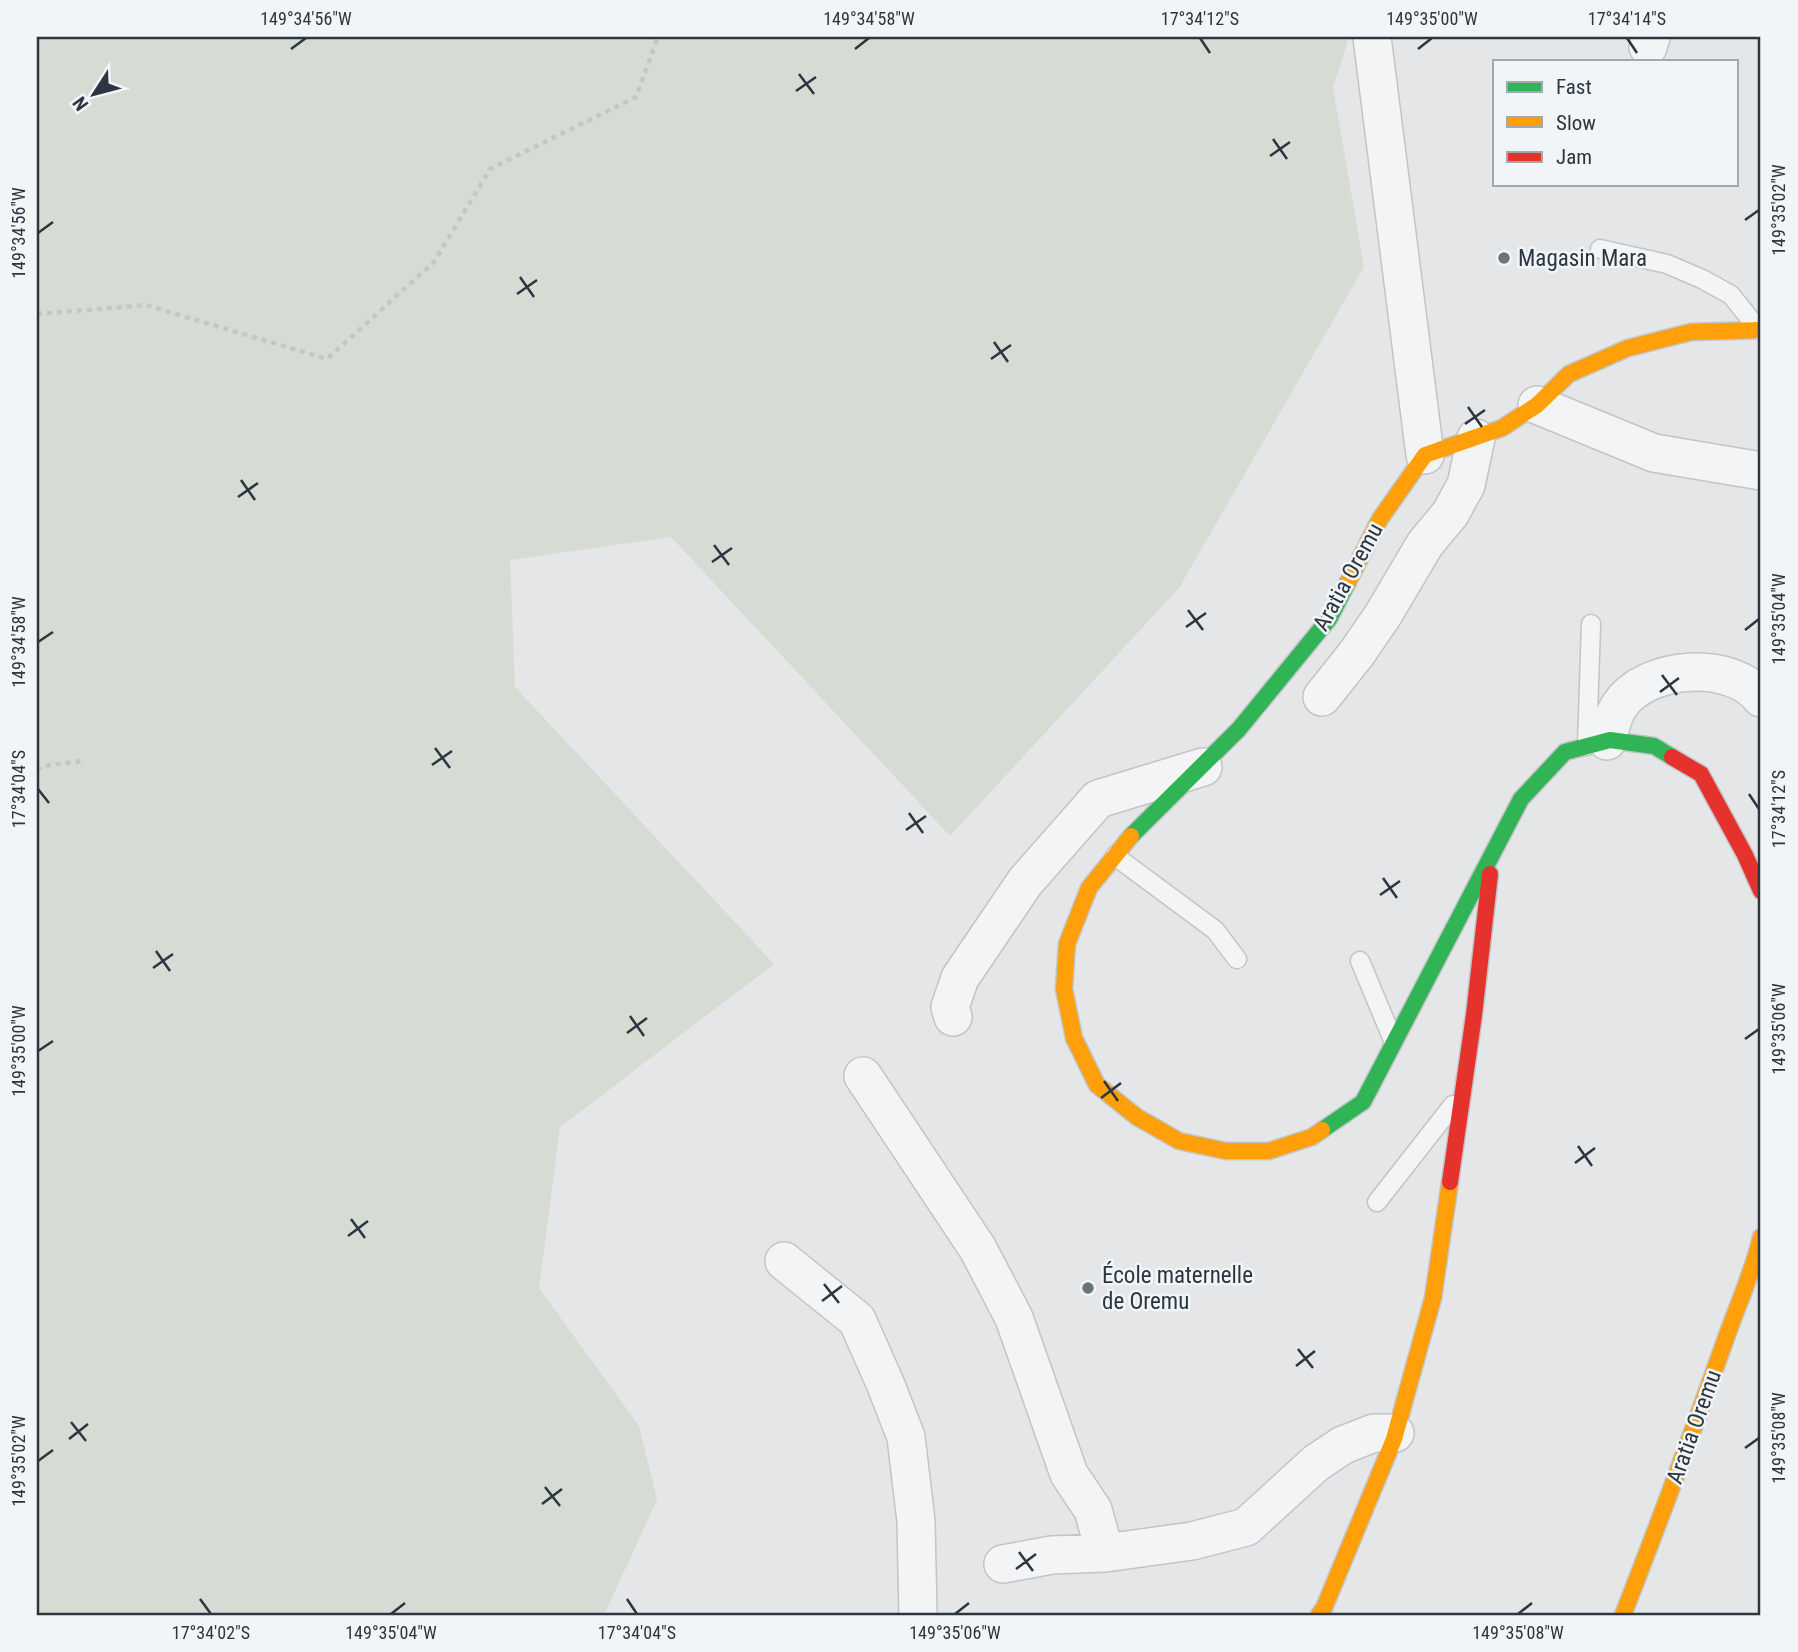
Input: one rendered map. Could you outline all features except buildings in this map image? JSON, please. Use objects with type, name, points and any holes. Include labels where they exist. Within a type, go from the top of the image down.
[{"type":"main road","points":[[1425,455],[1502,428],[1537,405],[1569,374],[1628,348],[1691,332],[1760,330]]},
{"type":"main road","name":"Aratia Oremu","points":[[1425,455],[1380,519],[1329,619],[1239,729],[1140,826],[1088,888],[1067,944],[1064,989],[1074,1038],[1097,1085],[1137,1117],[1179,1141],[1226,1151],[1269,1151],[1312,1138],[1363,1102],[1521,799],[1565,752],[1597,743]]},
{"type":"main road","points":[[1597,743],[1654,746],[1701,774],[1745,855],[1761,891]]},
{"type":"main road","points":[[1319,1615],[1395,1433],[1433,1298],[1463,1092],[1493,851]]},
{"type":"main road","name":"Aratia Oremu","points":[[1622,1615],[1692,1438],[1754,1266],[1761,1237]]},
{"type":"street","points":[[1372,37],[1425,455]]},
{"type":"street","points":[[1537,405],[1654,453],[1761,471]]},
{"type":"street","name":"Aratia Oremu","points":[[1322,697],[1357,653],[1425,544],[1450,514],[1466,485],[1476,438]]},
{"type":"street","points":[[1597,743],[1619,706],[1639,687],[1664,675],[1696,672],[1727,677],[1753,688],[1761,698]]},
{"type":"street","name":"Aratia Oremu","points":[[953,1017],[950,1007],[960,978],[1025,882],[1098,799],[1203,766]]},
{"type":"street","points":[[863,1076],[978,1249],[1014,1318],[1069,1474],[1093,1510],[1105,1553]]},
{"type":"street","points":[[784,1261],[857,1320],[898,1415],[906,1437],[916,1521],[918,1615]]},
{"type":"street","points":[[1003,1564],[1052,1555],[1105,1553],[1192,1541],[1246,1527],[1316,1463],[1342,1445],[1374,1433],[1395,1433]]},
{"type":"lane","points":[[1600,249],[1667,264],[1702,279],[1731,295],[1760,330]]},
{"type":"lane","points":[[1591,624],[1597,743]]},
{"type":"lane","points":[[1115,856],[1215,930],[1237,959]]},
{"type":"lane","points":[[1360,961],[1394,1044]]},
{"type":"lane","points":[[1377,1202],[1463,1092]]},
{"type":"path","points":[[37,314],[146,305],[327,359],[434,262],[490,169],[636,97],[658,37]]},
{"type":"path","points":[[37,770],[43,766],[82,761]]},
{"type":"shaded area","points":[[37,37],[1349,37],[1333,88],[1364,267],[1179,588],[950,836],[671,537],[510,560],[515,687],[774,964],[560,1127],[539,1288],[639,1426],[657,1500],[604,1615],[37,1615]]},
{"type":"traffic: fast","points":[[1131,836],[1239,729],[1329,619],[1348,582]]},
{"type":"traffic: fast","points":[[1322,1130],[1363,1102],[1521,799],[1565,752],[1610,740],[1654,746],[1672,757]]},
{"type":"traffic: slow","points":[[1348,582],[1380,519],[1425,455],[1502,428],[1537,405],[1569,374],[1628,348],[1691,332],[1761,330]]},
{"type":"traffic: slow","points":[[1131,836],[1089,888],[1067,944],[1064,989],[1074,1038],[1097,1085],[1137,1117],[1179,1141],[1226,1151],[1269,1151],[1312,1137],[1322,1130]]},
{"type":"traffic: slow","points":[[1319,1615],[1394,1439],[1433,1298],[1450,1182]]},
{"type":"traffic: slow","points":[[1623,1615],[1750,1275],[1761,1237]]},
{"type":"traffic: jam","points":[[1672,757],[1701,774],[1745,855],[1761,891]]},
{"type":"traffic: jam","points":[[1450,1182],[1474,1015],[1490,874]]},
{"type":"place","name":"Magasin Mara","points":[[1504,258]]},
{"type":"place","name":"École maternelle de Oremu","points":[[1088,1288]]}]
